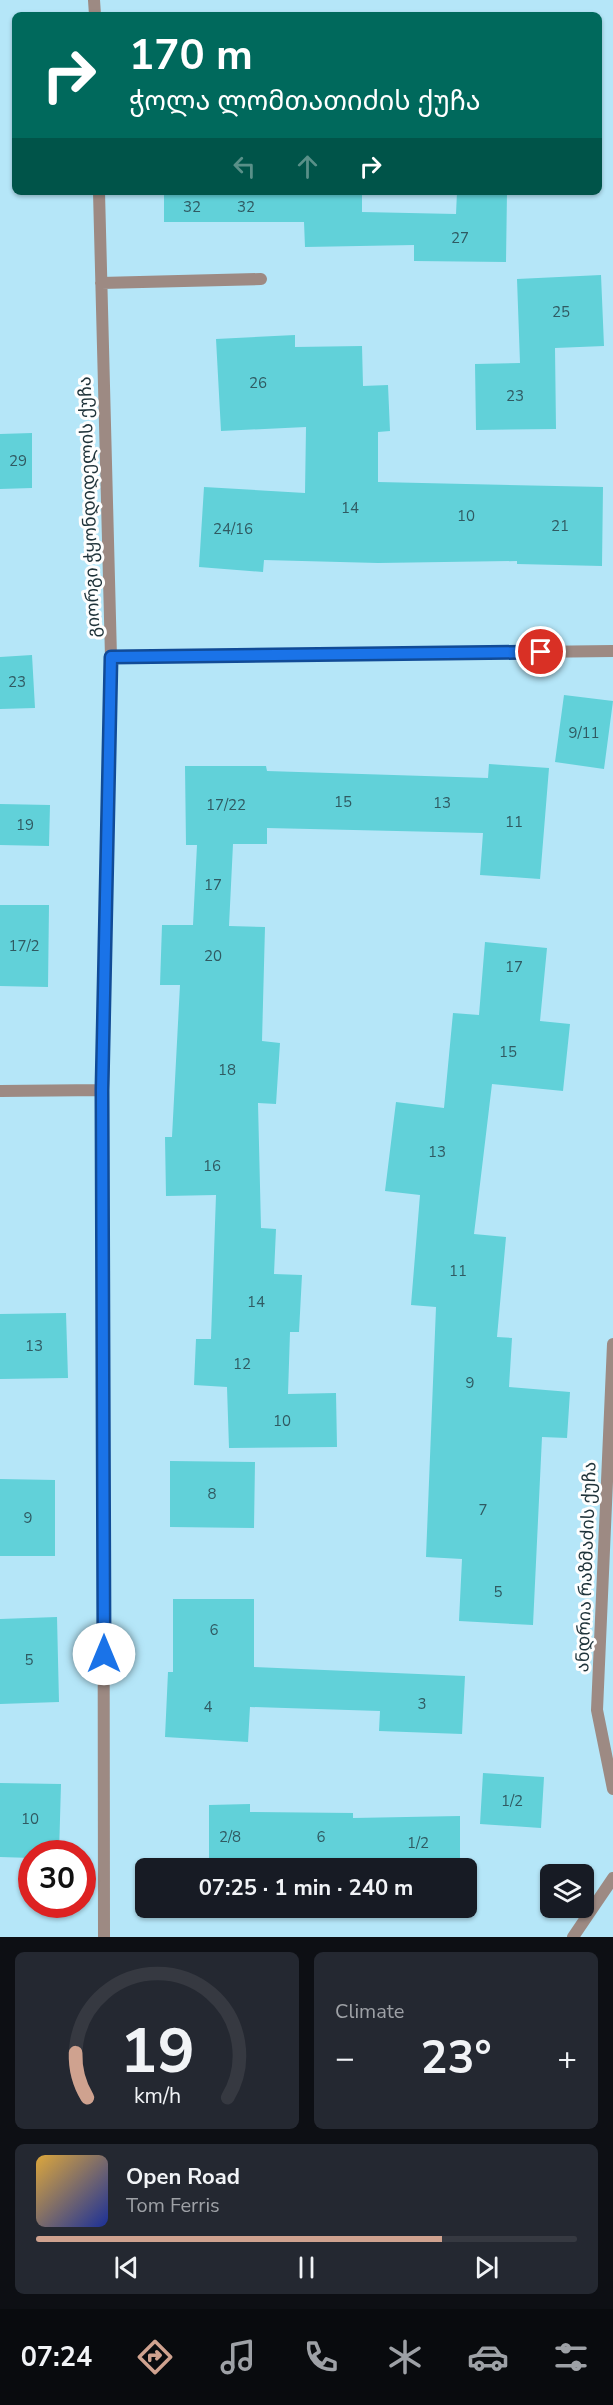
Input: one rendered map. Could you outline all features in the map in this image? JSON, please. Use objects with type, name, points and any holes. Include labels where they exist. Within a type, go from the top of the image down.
[{"type":"street","name":"გიორგი ჭყონდიდელის ქუჩა","points":[[99,195],[111,657],[102,1090],[104,1937]]},
{"type":"street","points":[[101,283],[261,279]]},
{"type":"street","points":[[111,657],[613,651]]},
{"type":"street","points":[[0,1091],[102,1090]]},
{"type":"street","name":"ანდრია რაზმაძის ქუჩა","points":[[613,1344],[597,1710],[613,1789]]},
{"type":"street","points":[[573,1937],[613,1878]]},
{"type":"building","points":[[164,195],[362,195],[362,212],[456,214],[457,195],[507,195],[506,262],[414,261],[414,245],[305,247],[304,222],[164,222]]},
{"type":"building","points":[[601,275],[604,346],[555,348],[556,429],[476,430],[475,364],[520,363],[517,279]]},
{"type":"building","points":[[295,335],[295,347],[362,346],[363,386],[388,385],[390,431],[378,432],[378,482],[603,487],[602,566],[517,564],[517,561],[378,563],[264,560],[263,572],[199,567],[204,487],[305,493],[306,427],[221,431],[216,339]]},
{"type":"building","points":[[32,433],[32,488],[0,489],[0,434]]},
{"type":"building","points":[[32,655],[35,708],[0,709],[0,657]]},
{"type":"building","points":[[564,695],[613,701],[604,769],[555,762]]},
{"type":"building","points":[[489,764],[549,768],[540,879],[480,875],[483,833],[267,828],[267,844],[233,844],[229,926],[265,927],[262,1041],[280,1043],[276,1104],[258,1103],[261,1228],[276,1229],[274,1274],[302,1275],[299,1332],[290,1332],[288,1394],[336,1393],[337,1447],[229,1448],[227,1387],[194,1385],[196,1339],[211,1339],[216,1195],[166,1196],[165,1137],[172,1137],[180,985],[160,985],[162,925],[193,925],[197,845],[186,845],[185,766],[266,766],[267,771],[488,778]]},
{"type":"building","points":[[0,804],[50,805],[49,846],[0,845]]},
{"type":"building","points":[[0,905],[49,905],[48,987],[0,986]]},
{"type":"building","points":[[485,942],[547,948],[540,1021],[570,1024],[563,1091],[492,1084],[474,1234],[506,1237],[497,1337],[512,1338],[509,1387],[570,1392],[567,1438],[542,1437],[533,1625],[459,1621],[462,1559],[426,1557],[436,1307],[411,1305],[420,1195],[385,1191],[396,1102],[444,1108],[453,1013],[479,1015]]},
{"type":"building","points":[[66,1313],[68,1378],[0,1379],[0,1314]]},
{"type":"building","points":[[170,1461],[255,1462],[254,1528],[170,1527]]},
{"type":"building","points":[[0,1479],[55,1480],[55,1556],[0,1556]]},
{"type":"building","points":[[173,1599],[254,1599],[254,1667],[465,1676],[462,1734],[379,1731],[380,1711],[250,1707],[248,1742],[165,1737],[168,1672],[173,1672]]},
{"type":"building","points":[[57,1617],[59,1702],[0,1704],[0,1619]]},
{"type":"building","points":[[483,1773],[544,1777],[541,1828],[480,1824]]},
{"type":"building","points":[[0,1783],[61,1784],[59,1840],[18,1840],[18,1858],[0,1857]]},
{"type":"building","points":[[250,1804],[250,1812],[353,1813],[353,1818],[460,1816],[460,1858],[209,1858],[209,1805]]},
{"type":"route","points":[[104,1654],[102,1090],[111,657],[541,652]]}]
